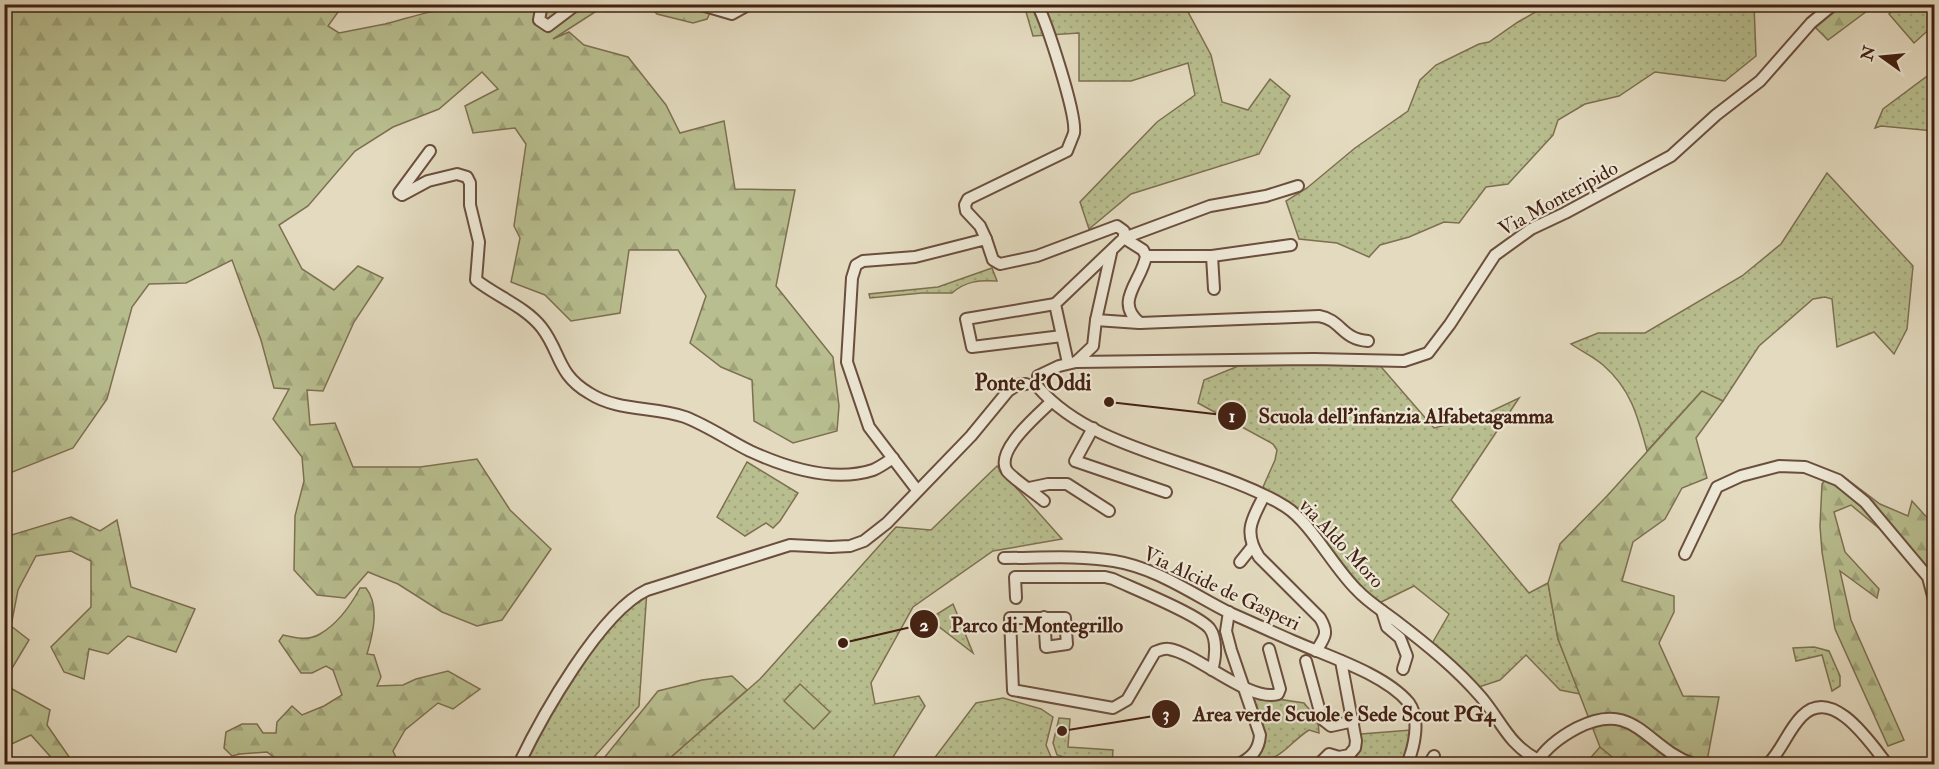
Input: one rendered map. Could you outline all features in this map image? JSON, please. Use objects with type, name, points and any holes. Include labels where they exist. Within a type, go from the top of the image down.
[{"type":"street","points":[[542,4],[539,20],[548,26],[577,4]]},
{"type":"street","points":[[698,4],[732,14],[750,4]]},
{"type":"street","points":[[1037,4],[1061,73],[1074,132],[1067,151],[968,199],[964,205],[966,211],[980,226],[993,260],[1000,264],[1037,256],[1117,226],[1124,231],[1122,241]]},
{"type":"street","name":"Via Monteripido","points":[[1038,382],[1045,372],[1072,363],[1314,359],[1404,361],[1428,353],[1495,255],[1531,229],[1671,156],[1716,115],[1760,81],[1811,22],[1834,4]]},
{"type":"street","points":[[430,151],[399,193],[402,195],[428,181],[457,174],[467,177],[470,183],[470,205],[480,242],[476,280],[541,326],[561,367],[574,382],[589,393],[622,406],[686,418],[750,450],[799,470],[853,474],[875,469],[893,458]]},
{"type":"street","points":[[1062,336],[972,347],[966,319],[1055,304],[1122,241],[1210,206],[1266,196],[1298,186]]},
{"type":"street","points":[[917,490],[869,427],[847,362],[852,278],[856,265],[863,261],[915,257],[986,239]]},
{"type":"street","points":[[1122,241],[1143,250],[1146,256],[1129,300],[1128,309],[1131,316],[1140,323]]},
{"type":"street","points":[[1146,256],[1212,256],[1291,245]]},
{"type":"street","points":[[1055,304],[1062,336],[1072,363],[1093,346],[1096,320],[1111,252]]},
{"type":"street","points":[[1212,256],[1215,289]]},
{"type":"street","points":[[1096,320],[1140,323],[1319,316],[1330,318],[1347,335],[1368,341]]},
{"type":"street","points":[[519,765],[572,670],[599,634],[633,597],[647,590],[790,545],[850,546],[864,541],[887,523],[971,436],[1008,391],[1026,384],[1030,389],[1038,382]]},
{"type":"street","name":"via Aldo Moro","points":[[1038,382],[1051,402],[1113,439],[1255,490],[1288,508],[1357,590],[1430,647],[1462,677],[1482,698],[1517,747],[1537,762]]},
{"type":"street","points":[[1044,501],[1007,471],[1005,458],[1014,441],[1051,402]]},
{"type":"street","points":[[1094,428],[1075,461],[1166,492]]},
{"type":"street","points":[[1685,554],[1717,487],[1741,476],[1779,466],[1805,467],[1839,480],[1865,502],[1928,577],[1935,600]]},
{"type":"street","points":[[1029,488],[1048,484],[1067,484],[1109,512]]},
{"type":"street","points":[[1264,496],[1251,521],[1252,547],[1258,557],[1320,618],[1326,628],[1325,637],[1316,651]]},
{"type":"street","points":[[1240,562],[1252,547]]},
{"type":"street","name":"Via Alcide de Gasperi","points":[[1004,558],[1082,558],[1115,561],[1155,572],[1229,612],[1341,661],[1392,688],[1410,705],[1416,728],[1412,753],[1407,765]]},
{"type":"street","points":[[1016,598],[1015,577],[1105,577],[1113,579],[1196,618],[1209,627],[1215,649],[1215,663],[1212,670]]},
{"type":"street","points":[[1382,611],[1387,627],[1400,639],[1407,656],[1404,669]]},
{"type":"street","points":[[1229,612],[1226,631],[1242,687],[1260,735],[1256,752],[1239,765]]},
{"type":"street","points":[[1044,617],[1010,618],[1013,690],[1113,708],[1127,700],[1155,652],[1166,648],[1242,687],[1272,696],[1278,694],[1280,689],[1269,649]]},
{"type":"street","points":[[1306,661],[1322,719],[1331,726],[1354,722]]},
{"type":"street","points":[[1319,765],[1329,754],[1339,757],[1349,755],[1356,741],[1341,661]]},
{"type":"street","points":[[1768,765],[1803,715],[1817,708],[1833,710],[1848,718],[1887,765]]},
{"type":"street","points":[[1537,762],[1558,738],[1597,719],[1612,717],[1636,726],[1679,759],[1693,765]]},
{"type":"green space","points":[[1624,4],[1754,5],[1756,56],[1725,81],[1655,72],[1619,96],[1585,104],[1558,120],[1553,135],[1508,184],[1486,187],[1459,223],[1444,222],[1409,237],[1380,245],[1369,257],[1337,243],[1299,239],[1286,201],[1307,188],[1355,148],[1408,111],[1420,80],[1436,65],[1479,44],[1489,42],[1544,7],[1599,9]]},
{"type":"green space","points":[[5,5],[343,5],[328,26],[339,33],[451,8],[477,7],[489,10],[498,5],[606,5],[553,39],[569,32],[584,45],[628,57],[666,105],[680,133],[724,121],[735,189],[795,190],[776,286],[833,357],[839,406],[837,431],[793,443],[754,421],[752,380],[721,367],[690,343],[706,296],[678,250],[629,250],[620,313],[571,321],[545,295],[511,282],[520,238],[514,226],[526,144],[515,128],[473,133],[465,106],[498,89],[482,72],[439,109],[393,127],[355,151],[308,206],[279,225],[302,269],[334,290],[358,266],[383,278],[354,322],[323,391],[307,390],[310,425],[335,423],[353,467],[420,467],[477,459],[510,510],[551,549],[502,620],[477,626],[442,612],[398,584],[368,572],[345,598],[317,595],[294,570],[295,516],[304,481],[302,457],[273,419],[289,389],[274,388],[261,340],[232,260],[186,283],[149,284],[132,307],[107,399],[73,448],[5,475]]},
{"type":"green space","points":[[648,5],[714,5],[707,19],[693,23],[657,14]]},
{"type":"green space","points":[[1024,5],[1188,5],[1186,8],[1211,55],[1222,102],[1248,110],[1270,79],[1290,96],[1259,154],[1131,194],[1089,229],[1080,202],[1157,122],[1195,95],[1188,63],[1131,81],[1079,81],[1079,33],[1033,36]]},
{"type":"green space","points":[[1838,5],[1875,5],[1828,40],[1812,24]]},
{"type":"green space","points":[[1889,5],[1934,5],[1934,25],[1914,43],[1889,14],[1894,8]]},
{"type":"green space","points":[[1934,71],[1934,131],[1881,126],[1875,128],[1883,109]]},
{"type":"green space","points":[[1827,173],[1913,266],[1907,329],[1894,354],[1874,332],[1837,347],[1832,299],[1825,297],[1813,299],[1759,346],[1723,401],[1701,392],[1647,451],[1637,415],[1627,394],[1613,374],[1571,344],[1598,333],[1645,333],[1742,276],[1781,244]]},
{"type":"green space","points":[[992,268],[997,281],[973,282],[952,293],[922,293],[870,298],[869,294],[938,287]]},
{"type":"green space","points":[[1253,360],[1376,361],[1434,428],[1481,416],[1519,398],[1451,500],[1529,593],[1548,583],[1558,639],[1580,694],[1560,690],[1526,655],[1500,680],[1473,689],[1430,647],[1449,614],[1414,586],[1375,605],[1288,508],[1263,487],[1275,460],[1277,450],[1273,444],[1198,403],[1204,380]]},
{"type":"green space","points":[[1702,391],[1723,401],[1696,438],[1707,478],[1682,488],[1665,519],[1633,542],[1622,581],[1674,596],[1674,612],[1659,643],[1683,696],[1719,697],[1707,761],[1705,764],[1621,764],[1600,747],[1558,639],[1548,583],[1560,544]]},
{"type":"green space","points":[[747,462],[798,493],[773,528],[766,523],[745,536],[717,517]]},
{"type":"green space","points":[[997,466],[1062,539],[993,551],[913,607],[871,683],[875,704],[919,696],[925,706],[893,757],[901,764],[667,764],[670,758],[760,679],[896,527],[931,530]]},
{"type":"green space","points":[[1831,472],[1844,477],[1880,504],[1908,516],[1912,501],[1931,522],[1928,577],[1881,530],[1851,505],[1834,512],[1845,552],[1879,589],[1877,598],[1840,571],[1851,620],[1904,740],[1888,746],[1835,629],[1820,526],[1822,484]]},
{"type":"green space","points":[[71,517],[100,531],[117,520],[131,587],[195,609],[176,652],[128,636],[108,654],[89,649],[84,679],[64,672],[51,647],[91,607],[91,561],[71,551],[36,556],[18,590],[11,626],[29,640],[5,680],[5,537]]},
{"type":"green space","points":[[360,588],[366,588],[373,603],[373,629],[367,654],[374,655],[381,677],[377,686],[403,685],[416,679],[448,671],[480,689],[453,709],[438,703],[405,730],[393,751],[399,764],[324,764],[302,757],[283,764],[267,752],[232,756],[224,748],[226,732],[242,724],[257,724],[263,733],[276,733],[277,722],[292,706],[302,715],[342,695],[333,670],[326,666],[312,673],[301,673],[279,641],[283,635],[307,638],[320,634],[343,614]]},
{"type":"green space","points":[[647,590],[639,706],[588,764],[519,764],[598,635]]},
{"type":"green space","points":[[953,604],[973,653],[929,619]]},
{"type":"green space","points":[[1814,647],[1829,651],[1840,676],[1840,686],[1832,691],[1822,655],[1796,661],[1793,648]]},
{"type":"green space","points":[[732,676],[747,690],[670,758],[667,764],[600,763],[658,691],[702,680]]},
{"type":"green space","points":[[800,684],[830,712],[814,729],[784,701]]},
{"type":"green space","points":[[5,685],[50,710],[47,725],[74,764],[57,764],[31,735],[5,747]]},
{"type":"green space","points":[[1251,695],[1304,703],[1318,720],[1319,733],[1309,730],[1278,755],[1264,760],[1254,760],[1260,751],[1264,736]]},
{"type":"green space","points":[[1003,698],[1041,709],[1053,717],[1046,745],[1051,757],[1072,764],[930,764],[976,703]]},
{"type":"green space","points":[[1059,718],[1070,719],[1068,747],[1113,750],[1112,764],[1086,764],[1057,755],[1053,743]]},
{"type":"green space","points":[[1411,730],[1409,753],[1403,764],[1369,764],[1352,759],[1361,734]]},
{"type":"green space","points":[[1600,747],[1621,764],[1585,764]]},
{"type":"place","name":"Scuola dell'infanzia Alfabetagamma","points":[[1109,402]]},
{"type":"place","name":"Parco di Montegrillo","points":[[843,643]]},
{"type":"place","name":"Area verde Scuole e Sede Scout PG4","points":[[1062,731]]},
{"type":"district","name":"Ponte d'Oddi","points":[[1033,382]]}]
